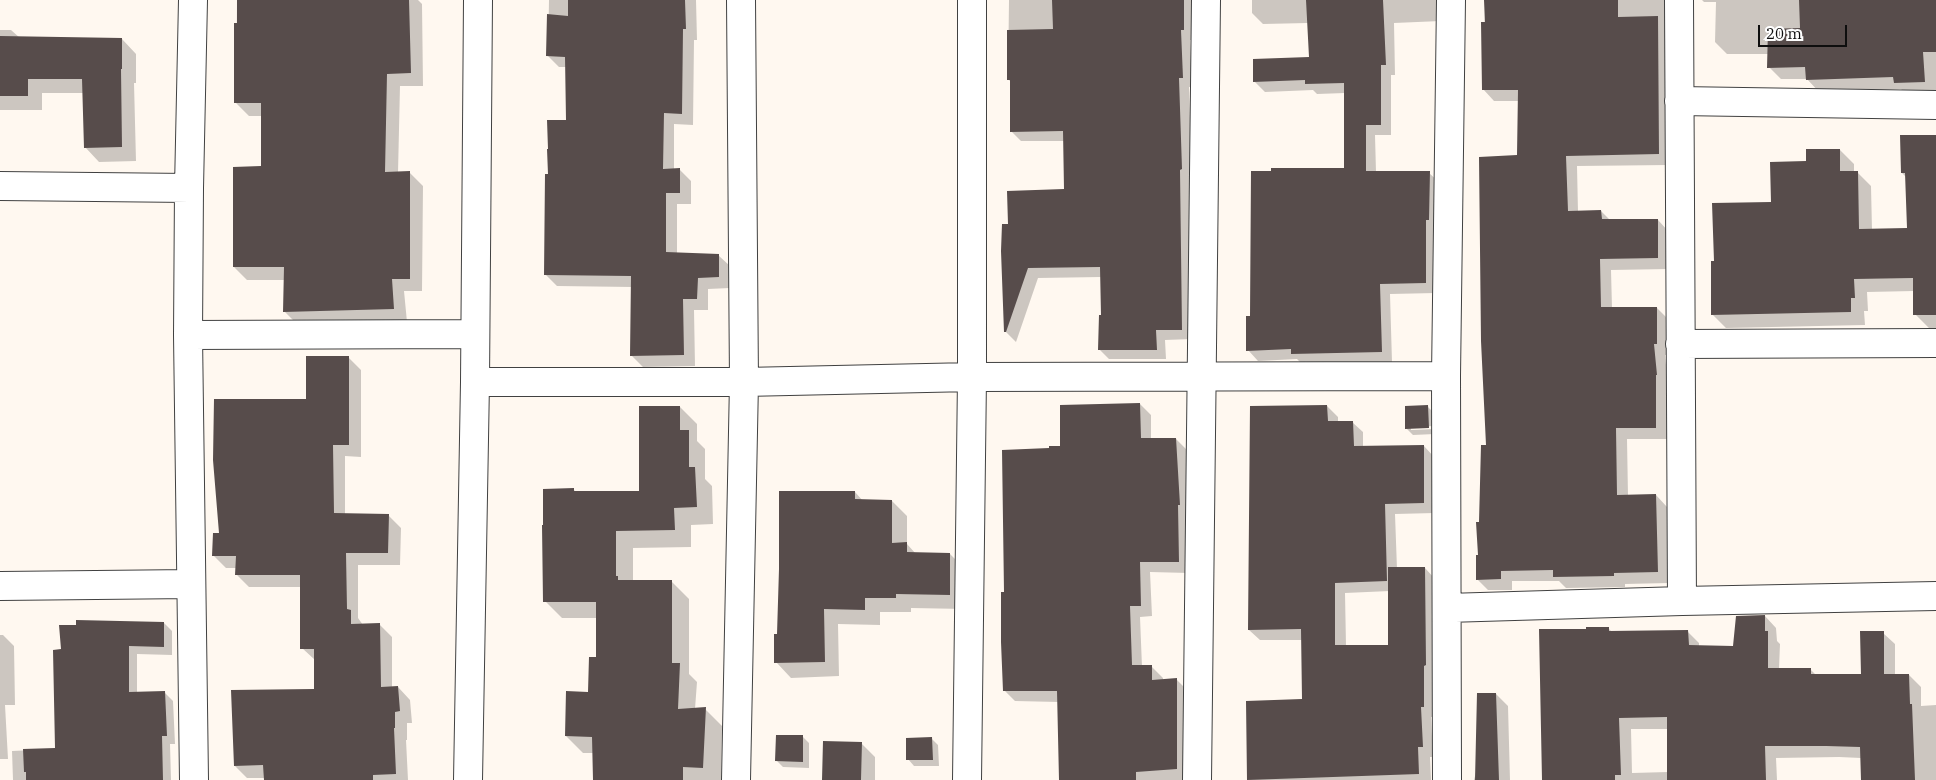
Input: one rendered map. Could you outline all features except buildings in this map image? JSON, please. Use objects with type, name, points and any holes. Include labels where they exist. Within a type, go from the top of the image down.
[{"type":"street","points":[[193,0],[188,335],[194,780]]},
{"type":"street","points":[[468,780],[478,0]]},
{"type":"street","points":[[736,780],[744,382],[740,0]]},
{"type":"street","points":[[967,780],[972,377],[972,0]]},
{"type":"street","points":[[1197,780],[1206,0]]},
{"type":"street","points":[[1447,780],[1446,376],[1451,0]]},
{"type":"street","points":[[1679,0],[1682,601]]},
{"type":"street","points":[[1679,101],[1936,105]]},
{"type":"street","points":[[0,186],[189,188]]},
{"type":"street","points":[[188,335],[475,334]]},
{"type":"street","points":[[1680,344],[1936,343]]},
{"type":"street","points":[[474,382],[744,382],[972,377],[1446,376]]},
{"type":"street","points":[[0,586],[191,584]]},
{"type":"street","points":[[1447,608],[1936,596]]}]
